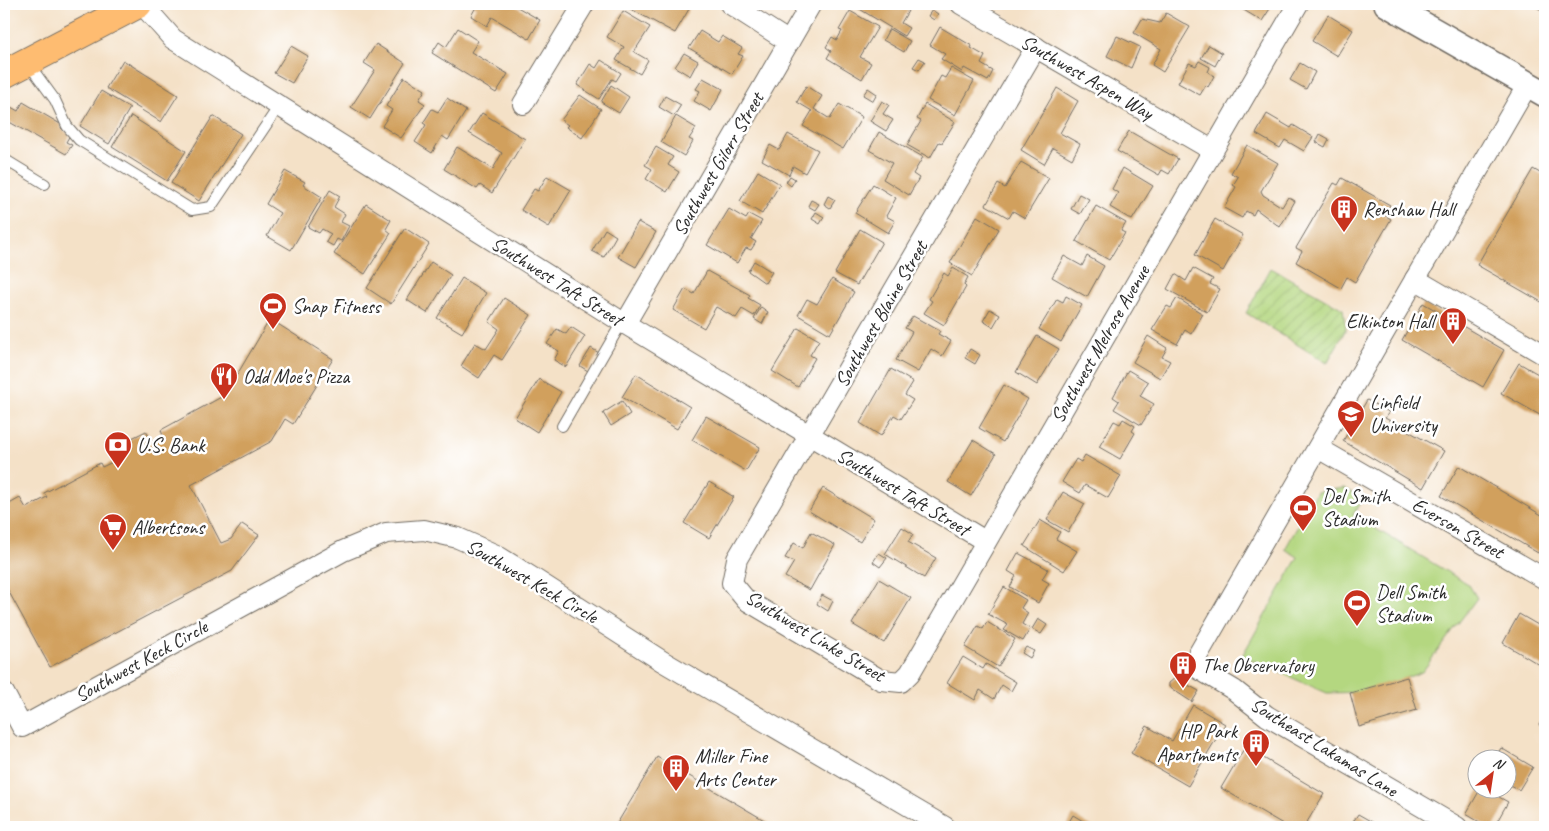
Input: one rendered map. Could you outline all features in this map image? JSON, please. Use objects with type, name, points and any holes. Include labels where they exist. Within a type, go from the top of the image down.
[{"type":"highway","points":[[4,74],[140,4]]},
{"type":"street","name":"Southwest Taft Street","points":[[140,4],[173,40],[624,323],[985,541]]},
{"type":"street","points":[[523,104],[584,4]]},
{"type":"street","points":[[730,4],[789,42]]},
{"type":"street","name":"Southwest Gilorr Street","points":[[624,323],[811,4]]},
{"type":"street","name":"Southwest Aspen Way","points":[[961,4],[1212,150]]},
{"type":"street","name":"Southwest Melrose Avenue","points":[[900,682],[910,673],[1298,4]]},
{"type":"street","points":[[1318,448],[1415,279],[1537,89],[1387,4]]},
{"type":"street","name":"Southwest Blaine Street","points":[[732,583],[737,559],[1036,47]]},
{"type":"street","points":[[1415,279],[1545,355]]},
{"type":"street","name":"Everson Street","points":[[1318,448],[1545,579]]},
{"type":"street","name":"Southeast Lakamas Lane","points":[[1318,448],[1192,665],[1234,690],[1266,716],[1457,827]]},
{"type":"street","name":"Southwest Keck Circle","points":[[4,693],[22,727],[343,550],[386,533],[424,530],[458,538],[496,555],[662,661],[945,827]]},
{"type":"street","name":"Southwest Linke Street","points":[[732,583],[746,600],[881,680],[900,682]]},
{"type":"lane","points":[[27,62],[55,100],[68,126],[79,140],[192,210],[211,207],[279,106]]},
{"type":"lane","points":[[4,159],[45,184]]},
{"type":"lane","points":[[562,426],[624,323]]},
{"type":"green space","points":[[1271,268],[1343,309],[1346,329],[1327,363],[1246,313]]},
{"type":"green space","name":"Dell Smith Stadium","points":[[1344,488],[1362,499],[1353,515],[1469,585],[1477,598],[1422,672],[1367,692],[1327,693],[1242,656],[1298,557],[1285,549],[1317,492]]},
{"type":"building","points":[[474,4],[512,4],[540,20],[529,39],[492,17],[487,26],[471,16],[476,7],[473,6]]},
{"type":"building","points":[[628,4],[665,4],[669,6],[670,4],[680,4],[689,9],[675,33],[627,7]]},
{"type":"building","points":[[854,4],[895,4],[908,11],[901,23],[909,28],[904,36]]},
{"type":"building","points":[[1245,4],[1273,4],[1262,21],[1242,9]]},
{"type":"building","points":[[1531,4],[1545,4],[1545,12]]},
{"type":"building","points":[[932,10],[938,14],[934,20],[928,16]]},
{"type":"building","points":[[623,11],[650,27],[634,52],[648,60],[640,74],[616,60],[624,47],[607,37]]},
{"type":"building","points":[[850,11],[878,27],[860,57],[871,63],[862,79],[827,58],[831,51],[826,47],[832,37],[837,40],[842,31],[839,30]]},
{"type":"building","points":[[1166,13],[1190,27],[1163,72],[1152,65],[1161,49],[1134,33],[1142,19],[1160,23]]},
{"type":"building","points":[[1328,15],[1353,30],[1337,56],[1312,41]]},
{"type":"building","points":[[940,27],[985,56],[981,64],[993,71],[988,81],[964,68],[962,72],[941,59],[945,54],[930,45]]},
{"type":"building","points":[[458,28],[478,41],[471,52],[508,74],[496,93],[432,53],[439,42],[446,47]]},
{"type":"building","points":[[889,29],[910,41],[904,52],[883,40]]},
{"type":"building","points":[[700,31],[718,42],[722,36],[742,48],[738,54],[743,56],[732,74],[689,48]]},
{"type":"building","points":[[1117,36],[1140,47],[1131,68],[1107,56]]},
{"type":"building","points":[[376,44],[405,63],[370,119],[351,107],[375,70],[364,63]]},
{"type":"building","points":[[1209,45],[1222,53],[1215,66],[1201,58]]},
{"type":"building","points":[[291,46],[308,56],[292,83],[274,73]]},
{"type":"building","points":[[684,53],[698,61],[690,76],[675,67]]},
{"type":"building","points":[[919,58],[925,61],[919,70],[913,67]]},
{"type":"building","points":[[123,60],[178,95],[161,122],[106,88]]},
{"type":"building","points":[[601,60],[621,73],[616,81],[612,79],[599,99],[577,85],[590,64],[596,68]]},
{"type":"building","points":[[1199,61],[1210,67],[1208,72],[1214,76],[1208,87],[1206,85],[1200,95],[1178,83],[1189,63],[1196,66]]},
{"type":"building","points":[[1300,63],[1315,72],[1306,89],[1290,80]]},
{"type":"building","points":[[951,68],[974,81],[955,115],[928,100],[941,76],[945,78]]},
{"type":"building","points":[[404,77],[425,90],[419,100],[425,104],[401,138],[382,126],[392,110],[386,106]]},
{"type":"building","points":[[703,78],[723,89],[711,111],[694,101],[700,91],[696,89]]},
{"type":"building","points":[[611,85],[629,97],[619,113],[601,102]]},
{"type":"building","points":[[806,86],[822,96],[814,109],[830,119],[839,104],[862,117],[843,149],[803,126],[812,111],[797,102]]},
{"type":"building","points":[[868,88],[877,94],[873,101],[863,95]]},
{"type":"building","points":[[1057,88],[1078,101],[1060,133],[1080,144],[1072,159],[1053,148],[1044,164],[1021,150]]},
{"type":"building","points":[[101,91],[130,108],[109,144],[80,126]]},
{"type":"building","points":[[580,95],[601,109],[582,138],[566,127],[568,125],[561,120]]},
{"type":"building","points":[[665,96],[681,105],[674,116],[659,107]]},
{"type":"building","points":[[447,98],[466,111],[448,140],[442,136],[432,153],[415,142],[426,125],[423,123],[432,109],[438,112]]},
{"type":"building","points":[[882,101],[889,105],[883,114],[893,120],[886,131],[870,121]]},
{"type":"building","points":[[23,102],[62,125],[61,128],[70,135],[66,142],[72,145],[66,154],[4,119],[11,107],[18,111]]},
{"type":"building","points":[[925,104],[955,122],[942,143],[939,142],[930,158],[907,145],[921,121],[917,119]]},
{"type":"building","points":[[482,113],[525,139],[492,193],[480,185],[477,189],[444,169],[457,147],[493,169],[502,153],[469,133]]},
{"type":"building","points":[[1267,114],[1291,128],[1293,125],[1313,137],[1304,151],[1285,140],[1280,148],[1256,134]]},
{"type":"building","points":[[131,116],[186,151],[167,181],[112,147]]},
{"type":"building","points":[[213,116],[241,134],[199,201],[171,183]]},
{"type":"building","points":[[676,116],[696,128],[689,139],[693,141],[684,156],[661,142]]},
{"type":"building","points":[[1129,131],[1178,159],[1169,174],[1162,170],[1159,175],[1117,151]]},
{"type":"building","points":[[879,132],[923,157],[913,174],[919,178],[909,195],[883,179],[892,163],[869,150]]},
{"type":"building","points":[[788,134],[818,150],[805,173],[793,166],[789,175],[762,160],[770,145],[779,150]]},
{"type":"building","points":[[1320,134],[1329,139],[1325,147],[1316,142]]},
{"type":"building","points":[[1247,145],[1278,163],[1261,191],[1263,195],[1282,207],[1288,197],[1295,201],[1280,227],[1256,209],[1253,215],[1246,211],[1242,218],[1224,208],[1236,187],[1233,185],[1238,177],[1231,173]]},
{"type":"building","points":[[656,147],[673,157],[668,165],[679,172],[667,192],[646,179],[652,169],[645,165]]},
{"type":"building","points":[[1021,162],[1049,178],[1025,218],[1013,211],[1009,218],[986,205],[998,184],[1005,188]]},
{"type":"building","points":[[1123,168],[1153,186],[1132,220],[1110,207],[1118,193],[1112,189]]},
{"type":"building","points":[[1533,169],[1545,176],[1545,304],[1477,265]]},
{"type":"building","points":[[285,171],[305,182],[303,185],[322,197],[291,250],[267,236],[280,213],[266,204]]},
{"type":"building","points":[[758,171],[780,184],[762,214],[740,201]]},
{"type":"building","points":[[547,176],[571,190],[549,227],[521,210],[534,189],[538,191]]},
{"type":"building","points":[[790,176],[795,179],[791,186],[786,182]]},
{"type":"building","name":"Renshaw Hall","points":[[1342,178],[1390,205],[1384,215],[1391,219],[1355,282],[1347,277],[1341,288],[1296,262],[1302,251],[1296,248],[1334,183],[1338,185]]},
{"type":"building","points":[[873,184],[896,198],[886,216],[895,221],[888,233],[855,213]]},
{"type":"building","points":[[330,190],[340,196],[334,207],[345,214],[341,222],[349,226],[341,241],[337,239],[333,246],[326,242],[331,234],[322,229],[319,233],[308,227]]},
{"type":"building","points":[[1079,194],[1089,199],[1080,214],[1071,209]]},
{"type":"building","points":[[828,196],[835,200],[830,208],[824,204]]},
{"type":"building","points":[[811,200],[819,204],[815,210],[808,206]]},
{"type":"building","points":[[366,204],[391,220],[386,229],[391,233],[365,274],[334,254]]},
{"type":"building","points":[[1096,206],[1126,223],[1121,231],[1125,233],[1109,260],[1076,241]]},
{"type":"building","points":[[729,209],[746,219],[749,214],[762,221],[751,239],[756,242],[751,250],[746,248],[737,263],[707,245]]},
{"type":"building","points":[[816,212],[824,217],[820,224],[812,219]]},
{"type":"building","points":[[977,216],[999,229],[972,276],[950,263]]},
{"type":"building","points":[[1215,219],[1243,235],[1223,271],[1195,255]]},
{"type":"building","points":[[638,222],[656,232],[636,267],[618,257]]},
{"type":"building","points":[[405,228],[429,244],[391,304],[367,288]]},
{"type":"building","points":[[605,229],[616,236],[604,257],[592,251]]},
{"type":"building","points":[[860,229],[882,242],[857,285],[835,273]]},
{"type":"building","points":[[1064,256],[1082,266],[1087,256],[1104,266],[1087,297],[1052,277]]},
{"type":"building","points":[[754,261],[772,272],[765,283],[748,271]]},
{"type":"building","points":[[431,262],[451,275],[427,313],[407,300]]},
{"type":"building","points":[[953,268],[968,277],[964,285],[966,287],[944,325],[924,313],[932,301],[929,299],[944,273],[948,276]]},
{"type":"building","points":[[1193,268],[1213,279],[1210,284],[1220,289],[1207,312],[1167,289],[1175,274],[1186,281]]},
{"type":"building","points":[[707,271],[750,295],[748,298],[760,305],[754,316],[742,309],[736,318],[716,307],[704,328],[673,310],[685,289],[694,294]]},
{"type":"building","points":[[462,278],[486,293],[462,333],[437,318]]},
{"type":"building","points":[[832,279],[854,292],[830,334],[798,315],[807,299],[817,304]]},
{"type":"building","points":[[1066,296],[1082,305],[1061,342],[1039,329],[1057,299],[1063,302]]},
{"type":"building","points":[[504,298],[531,315],[502,360],[494,355],[479,378],[461,366],[475,343],[486,349],[499,329],[489,322]]},
{"type":"building","points":[[1177,298],[1203,314],[1191,334],[1185,330],[1177,344],[1152,330],[1167,306],[1171,308]]},
{"type":"building","name":"Elkinton Hall","points":[[1423,303],[1504,350],[1483,387],[1402,340]]},
{"type":"building","points":[[761,307],[768,312],[762,324],[754,319]]},
{"type":"building","points":[[990,309],[1000,315],[993,327],[983,321]]},
{"type":"building","points":[[913,316],[940,331],[938,334],[951,341],[942,356],[931,349],[918,372],[896,360],[912,332],[905,328]]},
{"type":"building","points":[[270,319],[333,359],[293,424],[285,419],[272,441],[191,485],[221,543],[231,539],[242,524],[259,535],[232,571],[50,667],[4,583],[4,507],[20,498],[26,508],[47,497],[44,493],[100,463],[102,467],[125,456],[118,445],[146,431],[152,442],[163,436],[161,430],[225,395]]},
{"type":"building","points":[[571,327],[585,336],[566,367],[554,360],[559,351],[547,344],[557,329],[566,334]]},
{"type":"building","points":[[798,328],[819,340],[810,355],[815,358],[798,387],[772,371]]},
{"type":"building","points":[[1037,336],[1059,349],[1037,385],[1016,372]]},
{"type":"building","points":[[1148,336],[1167,348],[1162,357],[1170,361],[1160,378],[1133,362]]},
{"type":"building","points":[[591,348],[599,353],[588,371],[580,366]]},
{"type":"building","points":[[970,349],[980,355],[975,364],[965,358]]},
{"type":"building","points":[[1519,363],[1545,378],[1545,418],[1501,393]]},
{"type":"building","points":[[891,369],[913,382],[905,395],[913,400],[901,419],[894,415],[881,436],[860,423]]},
{"type":"building","points":[[1128,370],[1148,382],[1140,396],[1154,404],[1141,425],[1114,409],[1119,401],[1113,397]]},
{"type":"building","points":[[636,374],[690,407],[677,429],[622,397]]},
{"type":"building","points":[[539,379],[561,392],[537,432],[515,418]]},
{"type":"building","points":[[1004,385],[1028,399],[1003,442],[979,428]]},
{"type":"building","points":[[1367,400],[1389,412],[1385,418],[1444,451],[1423,488],[1343,441]]},
{"type":"building","points":[[622,401],[630,414],[611,426],[603,413]]},
{"type":"building","points":[[706,416],[760,447],[746,471],[692,440]]},
{"type":"building","points":[[1123,419],[1135,426],[1132,431],[1135,433],[1120,459],[1099,447],[1114,421],[1120,424]]},
{"type":"building","points":[[973,440],[996,454],[971,496],[948,482]]},
{"type":"building","points":[[1085,455],[1121,476],[1108,498],[1085,485],[1080,493],[1062,482],[1076,459],[1081,462]]},
{"type":"building","points":[[1459,466],[1545,517],[1545,541],[1538,553],[1441,496]]},
{"type":"building","points":[[709,482],[734,497],[709,538],[684,523]]},
{"type":"building","points":[[823,488],[874,519],[860,542],[809,511]]},
{"type":"building","points":[[1063,492],[1085,504],[1068,532],[1047,520]]},
{"type":"building","points":[[1040,520],[1060,532],[1056,539],[1077,551],[1064,571],[1024,546]]},
{"type":"building","points":[[902,527],[913,534],[908,542],[936,558],[924,578],[885,554]]},
{"type":"building","points":[[811,532],[835,545],[810,590],[785,577],[794,562],[785,558],[794,543],[803,548]]},
{"type":"building","points":[[879,553],[887,558],[880,567],[873,562]]},
{"type":"building","points":[[1018,553],[1048,569],[1042,579],[1049,583],[1038,603],[1010,587],[1016,576],[1008,571]]},
{"type":"building","points":[[879,579],[911,598],[884,643],[852,624]]},
{"type":"building","points":[[1004,587],[1026,600],[1021,608],[1028,613],[1022,624],[1030,629],[1023,641],[1004,630],[1008,625],[988,614]]},
{"type":"building","points":[[822,595],[833,601],[828,611],[817,604]]},
{"type":"building","points":[[1519,614],[1545,629],[1545,668],[1503,643]]},
{"type":"building","points":[[1038,619],[1047,625],[1041,634],[1032,629]]},
{"type":"building","points":[[987,622],[1015,639],[998,667],[965,647],[978,626],[983,629]]},
{"type":"building","points":[[1026,647],[1034,651],[1030,658],[1022,653]]},
{"type":"building","points":[[963,657],[983,669],[986,664],[1016,682],[1011,691],[1002,685],[994,699],[980,690],[975,700],[947,683]]},
{"type":"building","points":[[1407,677],[1417,710],[1359,727],[1350,693]]},
{"type":"building","name":"The Observatory","points":[[1175,678],[1199,691],[1192,702],[1169,687],[1169,683]]},
{"type":"building","points":[[1193,705],[1225,724],[1188,786],[1131,753],[1147,726],[1172,741]]},
{"type":"building","points":[[1545,714],[1545,728],[1539,725]]},
{"type":"building","name":"HP Park Apartments","points":[[1245,747],[1324,794],[1304,827],[1288,827],[1221,788]]},
{"type":"building","name":"Miller Fine Arts Center","points":[[657,757],[776,827],[615,827]]},
{"type":"building","points":[[1516,757],[1533,767],[1519,790],[1516,788]]},
{"type":"building","points":[[1475,798],[1501,798],[1508,802],[1494,827],[1488,827],[1466,814]]},
{"type":"building","points":[[1358,814],[1381,827],[1350,827]]},
{"type":"building","points":[[1073,815],[1093,827],[1066,827]]},
{"type":"place","name":"Renshaw Hall","points":[[1344,233]]},
{"type":"place","name":"Snap Fitness","points":[[273,330]]},
{"type":"place","name":"Elkinton Hall","points":[[1453,345]]},
{"type":"place","name":"Odd Moe's Pizza","points":[[224,400]]},
{"type":"place","name":"Linfield University","points":[[1351,438]]},
{"type":"place","name":"U.S. Bank","points":[[118,469]]},
{"type":"place","name":"Del Smith Stadium","points":[[1303,532]]},
{"type":"place","name":"Albertsons","points":[[113,551]]},
{"type":"place","name":"Dell Smith Stadium","points":[[1357,627]]},
{"type":"place","name":"The Observatory","points":[[1183,689]]},
{"type":"place","name":"HP Park Apartments","points":[[1256,767]]},
{"type":"place","name":"Miller Fine Arts Center","points":[[676,792]]}]
